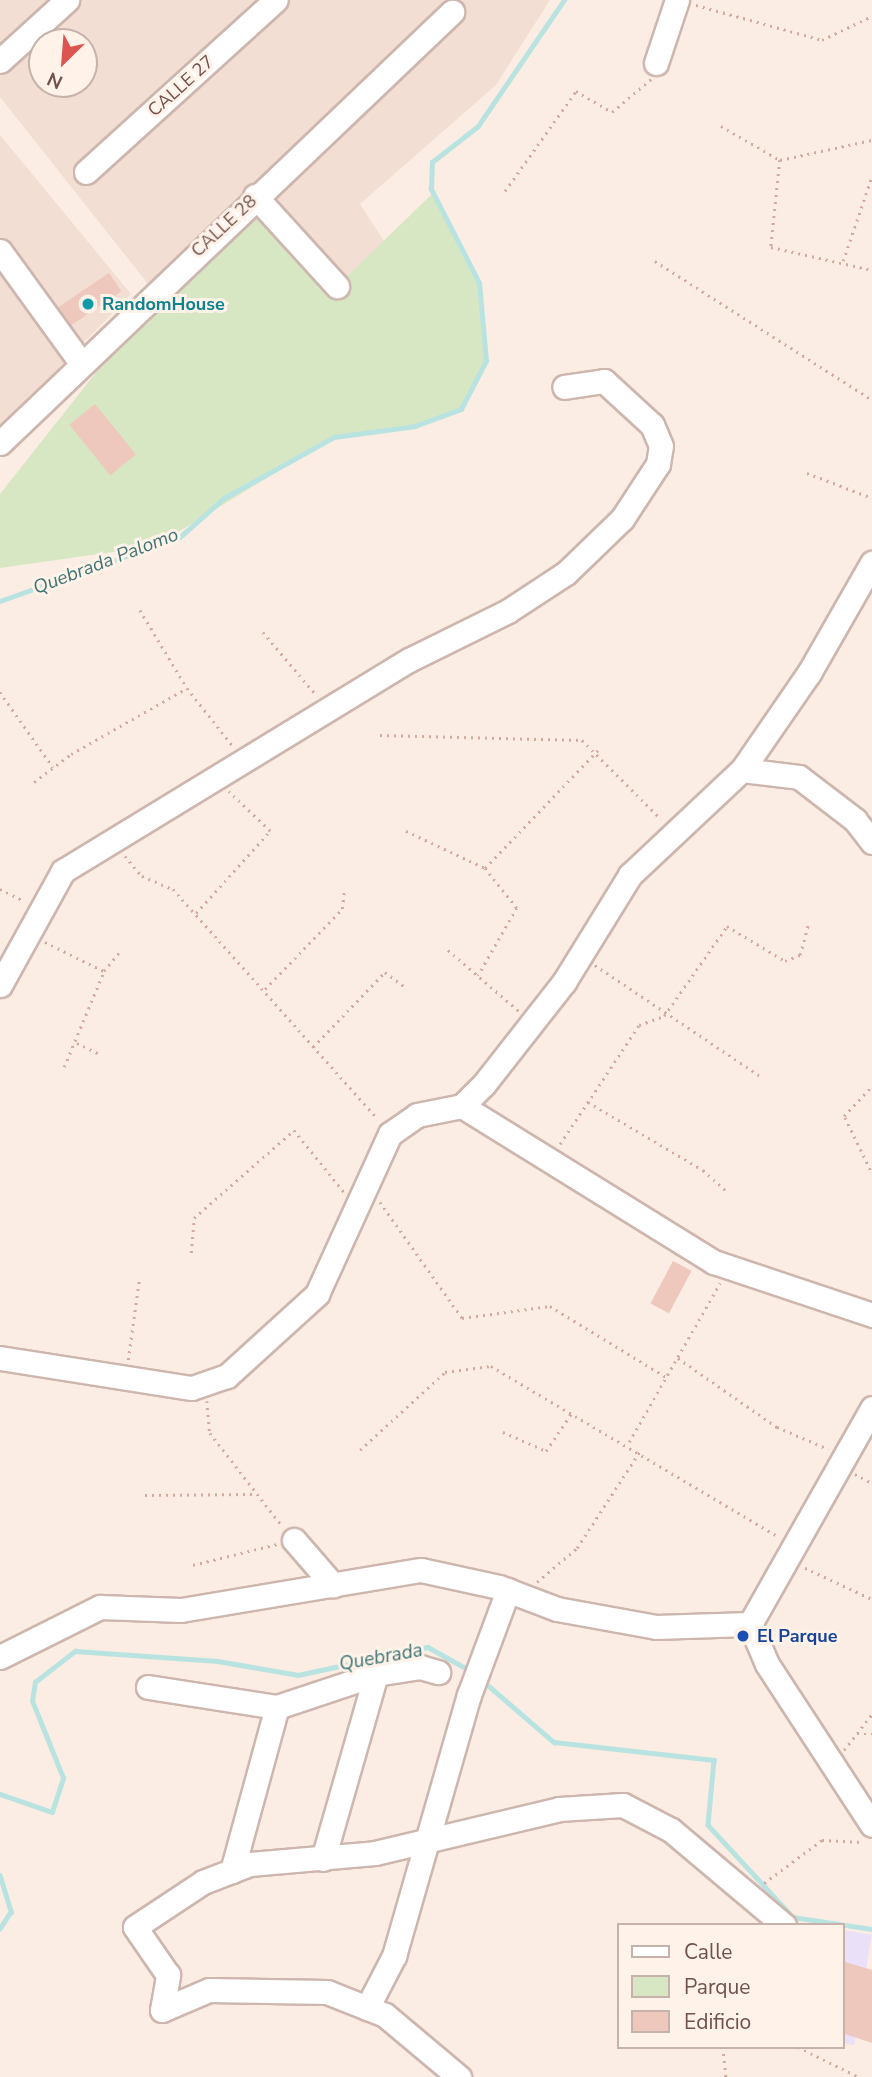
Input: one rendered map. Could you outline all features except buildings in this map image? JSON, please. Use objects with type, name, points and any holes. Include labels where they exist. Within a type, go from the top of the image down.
[{"type":"street","points":[[0,61],[67,0]]},
{"type":"street","name":"CALLE 27","points":[[86,172],[275,0]]},
{"type":"street","points":[[656,63],[677,0]]},
{"type":"street","name":"CALLE 28","points":[[0,443],[451,11]]},
{"type":"street","points":[[255,196],[337,286]]},
{"type":"street","points":[[0,251],[81,363]]},
{"type":"street","points":[[0,985],[26,932],[63,872],[327,710],[508,611],[566,573],[622,519],[658,464],[661,446],[652,425],[604,381],[564,387]]},
{"type":"street","points":[[0,1359],[126,1374],[206,1388],[317,1294],[390,1134],[417,1115],[462,1106],[533,1022],[582,954],[630,874],[673,831],[742,770],[809,673],[872,562]]},
{"type":"street","points":[[742,770],[799,777],[855,820],[872,842]]},
{"type":"street","points":[[462,1106],[660,1234],[729,1268],[872,1315]]},
{"type":"street","points":[[750,1624],[872,1408]]},
{"type":"street","points":[[294,1540],[333,1585]]},
{"type":"street","points":[[0,1657],[100,1607],[181,1610],[421,1570],[514,1593],[556,1609],[656,1627],[750,1624]]},
{"type":"street","points":[[367,2008],[394,1956],[482,1657],[514,1593]]},
{"type":"street","points":[[750,1624],[767,1664],[872,1825]]},
{"type":"street","points":[[148,1687],[277,1707],[376,1674],[419,1667],[438,1672]]},
{"type":"street","points":[[323,1860],[376,1674]]},
{"type":"street","points":[[232,1871],[277,1707]]},
{"type":"street","points":[[459,2077],[385,2015],[327,1992],[209,1990],[162,2010],[168,1975],[135,1927],[203,1882],[232,1871],[323,1860],[426,1842],[546,1812],[623,1805],[671,1830],[783,1923]]},
{"type":"path","points":[[677,0],[822,40],[872,16]]},
{"type":"path","points":[[505,191],[576,91],[612,112],[624,108],[650,83],[656,63]]},
{"type":"path","points":[[721,127],[780,160],[872,141]]},
{"type":"path","points":[[780,160],[771,247],[843,261],[872,271]]},
{"type":"path","points":[[843,261],[872,176]]},
{"type":"path","points":[[655,261],[872,400]]},
{"type":"path","points":[[807,474],[872,498]]},
{"type":"path","points":[[140,610],[187,688],[244,762]]},
{"type":"path","points":[[263,632],[293,661],[327,710]]},
{"type":"path","points":[[34,782],[52,767],[187,688]]},
{"type":"path","points":[[0,692],[52,767]]},
{"type":"path","points":[[380,734],[548,735],[582,740],[598,751],[673,831]]},
{"type":"path","points":[[485,868],[598,751]]},
{"type":"path","points":[[195,914],[270,831],[216,780]]},
{"type":"path","points":[[405,831],[485,868],[517,908],[478,976]]},
{"type":"path","points":[[114,842],[142,876],[173,889],[265,989],[390,1134]]},
{"type":"path","points":[[0,889],[40,908]]},
{"type":"path","points":[[265,989],[341,909],[344,892]]},
{"type":"path","points":[[549,1162],[639,1025],[664,1016],[727,926],[785,961],[800,955],[808,922]]},
{"type":"path","points":[[26,932],[104,971]]},
{"type":"path","points":[[64,1067],[77,1043],[104,971],[122,949]]},
{"type":"path","points":[[448,950],[533,1022]]},
{"type":"path","points":[[582,954],[664,1016],[763,1078]]},
{"type":"path","points":[[313,1047],[385,972],[405,987]]},
{"type":"path","points":[[77,1043],[100,1054]]},
{"type":"path","points":[[870,1170],[844,1116],[872,1086]]},
{"type":"path","points":[[588,1102],[703,1170],[725,1190]]},
{"type":"path","points":[[191,1253],[194,1218],[294,1130],[357,1208]]},
{"type":"path","points":[[367,1184],[462,1318],[550,1306],[666,1377]]},
{"type":"path","points":[[629,1442],[729,1268]]},
{"type":"path","points":[[126,1374],[139,1282]]},
{"type":"path","points":[[678,1357],[777,1427],[844,1456]]},
{"type":"path","points":[[360,1450],[445,1372],[491,1366],[629,1442],[722,1500],[791,1552],[872,1599]]},
{"type":"path","points":[[193,1565],[294,1540],[253,1494],[210,1433],[206,1388]]},
{"type":"path","points":[[503,1432],[546,1451],[573,1411]]},
{"type":"path","points":[[514,1593],[577,1548],[640,1451]]},
{"type":"path","points":[[145,1496],[253,1494]]},
{"type":"path","points":[[872,1714],[857,1734],[872,1734]]},
{"type":"path","points":[[759,1887],[822,1840],[872,1843]]},
{"type":"path","points":[[723,2049],[726,2077]]},
{"type":"path","points":[[802,2049],[859,2077]]},
{"type":"shaded area","points":[[0,0],[550,0],[496,85],[360,204],[384,241],[337,286],[160,299],[0,97]]},
{"type":"shaded area","points":[[0,135],[131,294],[0,428]]},
{"type":"shaded area","points":[[844,1930],[872,1935],[854,2045],[844,2044]]},
{"type":"green space","points":[[433,193],[479,283],[486,361],[461,409],[415,426],[334,437],[155,546],[0,568],[0,494],[120,342],[255,196],[337,286]]},
{"type":"waterway","name":"Quebrada Palomo","points":[[0,601],[180,537],[224,498],[334,437],[415,426],[461,409],[486,361],[479,283],[431,189],[432,162],[478,126],[564,0]]},
{"type":"waterway","name":"Quebrada","points":[[0,1794],[52,1812],[63,1778],[32,1701],[35,1682],[75,1651],[218,1661],[298,1675],[428,1647],[471,1671]]},
{"type":"waterway","name":"Quebrada","points":[[483,1681],[554,1742],[714,1760],[708,1825],[793,1917],[832,1923]]},
{"type":"waterway","name":"Quebrada Palomo","points":[[0,1875],[11,1912],[0,1929]]},
{"type":"waterway","name":"Quebrada","points":[[844,1925],[872,1929]]},
{"type":"place","name":"RandomHouse","points":[[88,304]]},
{"type":"place","name":"El Parque","points":[[743,1636]]}]
